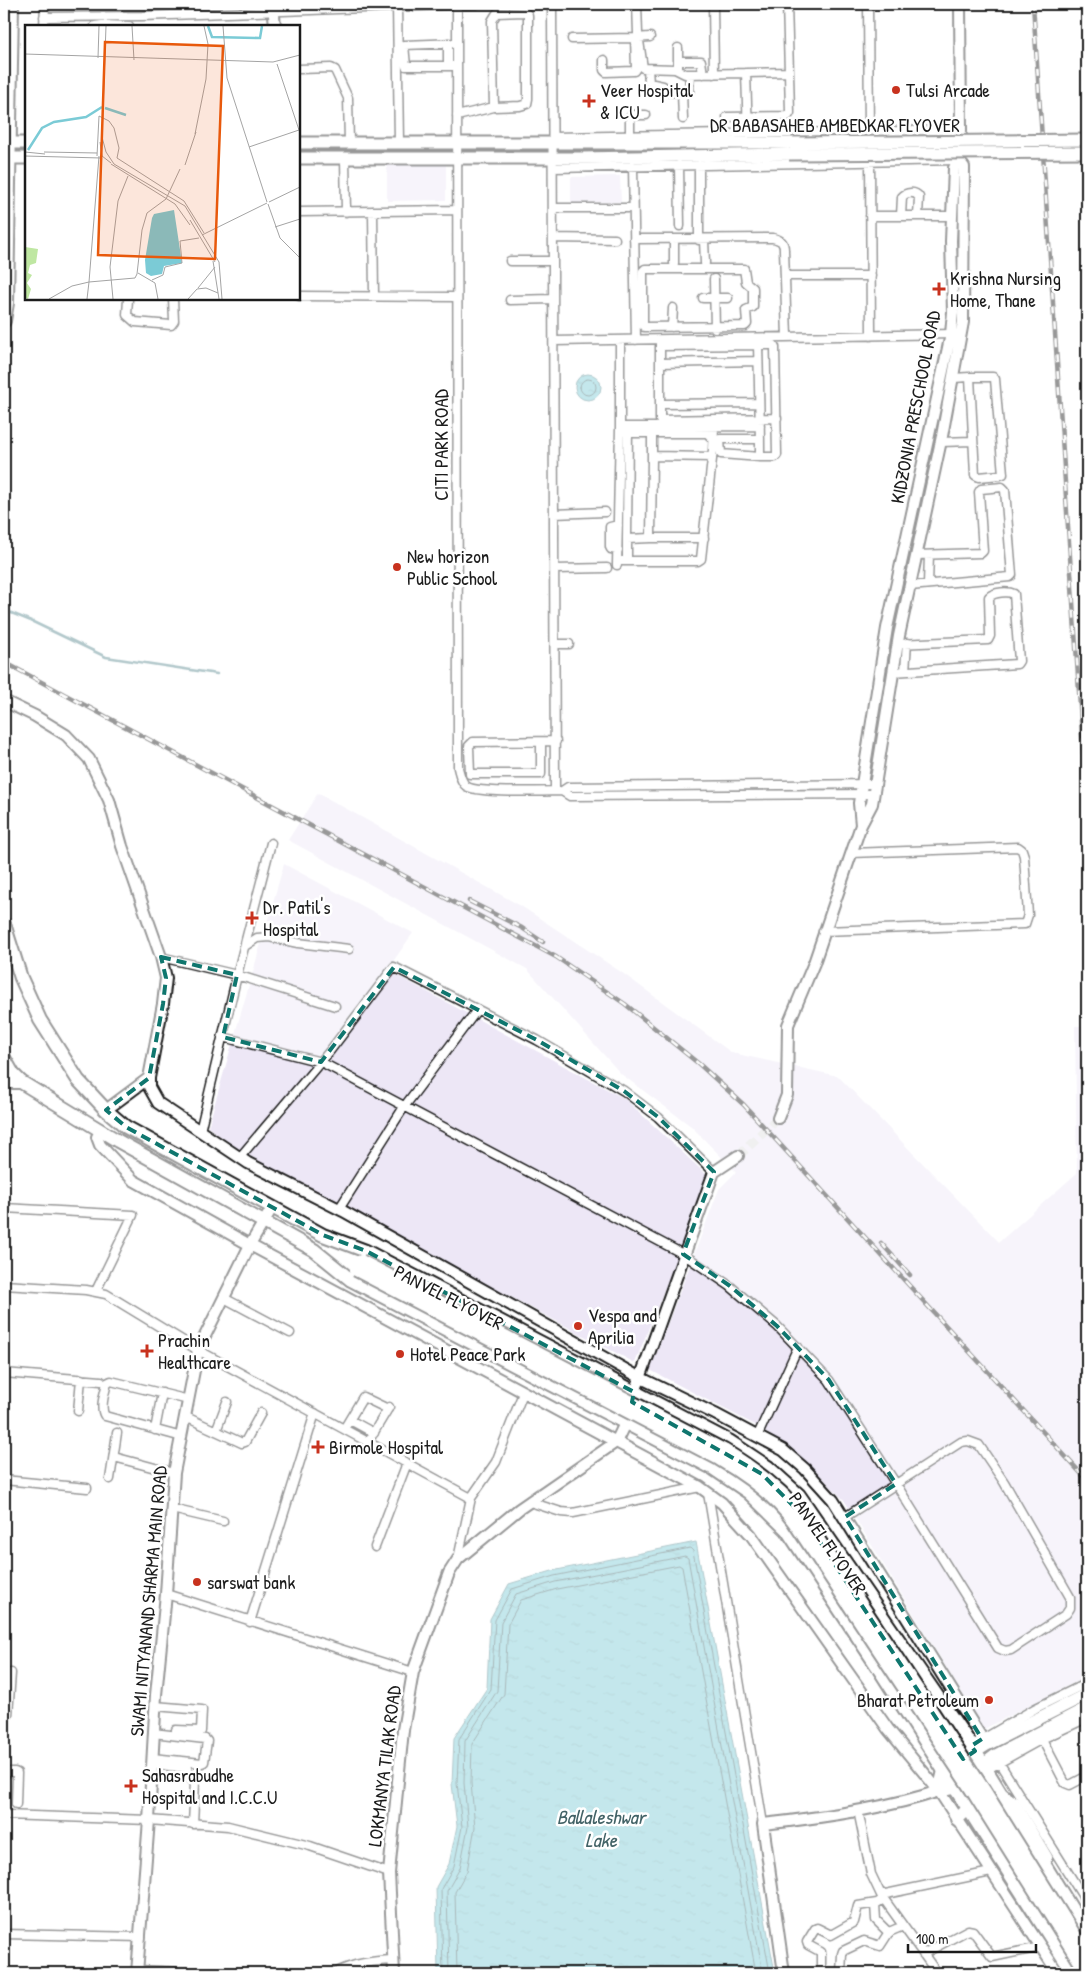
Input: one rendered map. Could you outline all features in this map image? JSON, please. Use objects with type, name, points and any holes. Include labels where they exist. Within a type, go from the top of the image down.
[{"type":"main road","points":[[4,322],[7,303],[7,143],[12,4]]},
{"type":"main road","name":"DR BABASAHEB AMBEDKAR FLYOVER","points":[[300,143],[457,143],[552,140],[790,149],[1087,152]]},
{"type":"main road","name":"DR BABASAHEB AMBEDKAR FLYOVER","points":[[300,158],[457,158],[553,163],[790,149],[1087,140]]},
{"type":"main road","points":[[7,143],[25,143]]},
{"type":"main road","points":[[7,158],[25,158]]},
{"type":"main road","points":[[4,924],[21,978],[40,1020],[56,1047],[78,1080],[106,1110],[126,1127],[322,1235],[366,1251],[749,1454],[768,1467],[799,1495],[979,1745],[984,1767],[1087,1934]]},
{"type":"main road","points":[[4,1058],[13,1074],[21,1082],[100,1130],[314,1250],[351,1280],[730,1478],[748,1492],[775,1516],[787,1530],[872,1658],[1073,1973]]},
{"type":"main road","points":[[4,1082],[21,1082]]},
{"type":"main road","name":"PANVEL FLYOVER","points":[[322,1235],[358,1265],[719,1459],[755,1482],[784,1508],[942,1744],[1087,1973]]},
{"type":"main road","name":"PANVEL FLYOVER","points":[[314,1250],[358,1265],[724,1450],[762,1474],[803,1516],[951,1739],[1087,1955]]},
{"type":"main road","points":[[1087,1694],[979,1745],[944,1771],[939,1791],[954,1788],[997,1759],[1087,1708]]},
{"type":"main road","points":[[957,1820],[968,1809]]},
{"type":"street","points":[[44,25],[45,4]]},
{"type":"street","name":"CITI PARK ROAD","points":[[457,4],[458,768],[462,781],[468,788],[558,791]]},
{"type":"street","points":[[44,17],[142,16],[274,8],[477,4]]},
{"type":"street","points":[[552,4],[554,514],[558,791]]},
{"type":"street","points":[[604,60],[604,70],[606,72],[634,71],[636,68],[637,4]]},
{"type":"street","points":[[713,4],[714,74]]},
{"type":"street","points":[[727,117],[788,116],[790,113],[787,4]]},
{"type":"street","points":[[868,4],[872,336]]},
{"type":"street","points":[[553,163],[633,166],[958,160],[960,130],[960,4]]},
{"type":"street","points":[[397,5],[399,143]]},
{"type":"street","points":[[274,8],[275,25]]},
{"type":"street","points":[[457,116],[494,107],[527,104],[528,16],[525,12],[497,13],[492,21],[494,107]]},
{"type":"street","points":[[142,16],[142,25]]},
{"type":"street","points":[[572,39],[650,37]]},
{"type":"street","points":[[637,38],[641,66],[648,69],[678,70],[685,74],[789,72]]},
{"type":"street","points":[[448,43],[448,66]]},
{"type":"street","points":[[457,43],[404,45],[404,65],[457,66]]},
{"type":"street","points":[[678,48],[678,70]]},
{"type":"street","points":[[678,61],[702,61],[703,74]]},
{"type":"street","points":[[300,69],[331,68],[335,70],[348,98],[349,143]]},
{"type":"street","points":[[648,69],[649,83],[651,85],[663,86],[669,92],[689,92],[690,74]]},
{"type":"street","points":[[746,73],[748,134]]},
{"type":"street","points":[[682,92],[683,119]]},
{"type":"street","points":[[630,135],[630,118],[632,115],[646,115]]},
{"type":"street","points":[[552,140],[630,135],[960,130]]},
{"type":"street","points":[[345,158],[346,212]]},
{"type":"street","name":"KIDZONIA PRESCHOOL ROAD","points":[[958,160],[964,167],[965,240],[953,378],[910,586],[903,644],[893,672],[872,804],[861,825],[859,803],[887,628],[956,334],[953,312],[952,216],[954,168],[958,160]]},
{"type":"street","points":[[698,164],[705,263]]},
{"type":"street","points":[[679,165],[680,226]]},
{"type":"street","points":[[633,166],[634,239],[640,282],[636,340]]},
{"type":"street","points":[[901,216],[902,197],[913,192],[919,197],[918,216]]},
{"type":"street","points":[[553,208],[634,208]]},
{"type":"street","points":[[300,212],[457,210]]},
{"type":"street","points":[[373,211],[374,296]]},
{"type":"street","points":[[870,216],[952,216]]},
{"type":"street","points":[[553,238],[615,239]]},
{"type":"street","points":[[634,239],[773,238],[780,240],[784,244],[787,337]]},
{"type":"street","points":[[674,240],[674,263]]},
{"type":"street","points":[[510,261],[553,261]]},
{"type":"street","points":[[640,282],[645,269],[744,270],[746,282],[753,288],[753,307],[746,310],[746,324],[644,327],[640,300]]},
{"type":"street","points":[[785,276],[871,276]]},
{"type":"street","points":[[714,279],[715,338]]},
{"type":"street","points":[[300,296],[457,297]]},
{"type":"street","points":[[703,298],[728,298]]},
{"type":"street","points":[[510,300],[553,299]]},
{"type":"street","points":[[128,300],[127,315],[135,322],[171,324],[174,321],[173,300]]},
{"type":"street","points":[[672,327],[673,308]]},
{"type":"street","points":[[554,341],[636,340],[660,343],[758,341],[787,337],[956,334]]},
{"type":"street","points":[[660,343],[715,338],[758,341],[774,345],[776,347],[777,455],[775,457],[760,457],[721,454],[720,439],[760,439]]},
{"type":"street","points":[[620,340],[625,429],[627,561]]},
{"type":"street","points":[[758,341],[760,457]]},
{"type":"street","points":[[660,343],[660,424]]},
{"type":"street","points":[[660,363],[758,361]]},
{"type":"street","points":[[953,378],[993,377],[995,379],[1003,474],[979,477],[975,474],[970,378]]},
{"type":"street","points":[[660,404],[759,402]]},
{"type":"street","points":[[660,424],[714,426],[760,423],[777,418]]},
{"type":"street","points":[[625,429],[660,424],[760,423]]},
{"type":"street","points":[[625,429],[617,563],[627,561],[698,561],[701,559],[704,538],[714,426]]},
{"type":"street","points":[[625,429],[652,433],[707,433],[714,439]]},
{"type":"street","points":[[651,538],[652,433]]},
{"type":"street","points":[[941,442],[972,441]]},
{"type":"street","points":[[652,456],[712,457]]},
{"type":"street","points":[[910,586],[1010,578],[1012,575],[1005,490],[1002,487],[981,489],[978,492],[983,551],[981,553],[916,555]]},
{"type":"street","points":[[554,514],[605,512]]},
{"type":"street","points":[[910,527],[922,529]]},
{"type":"street","points":[[627,539],[704,538]]},
{"type":"street","points":[[928,555],[928,584]]},
{"type":"street","points":[[555,569],[607,568]]},
{"type":"street","points":[[893,672],[1017,664],[1019,660],[1014,594],[1010,592],[992,594],[988,597],[990,636],[988,640],[903,644],[905,671]]},
{"type":"street","points":[[555,644],[569,644]]},
{"type":"street","points":[[4,701],[35,716],[66,735],[89,759],[109,800],[122,846],[161,957],[166,978],[149,1078],[149,1087],[158,1103],[240,1157],[339,1209],[640,1377],[783,1450],[805,1469],[833,1500],[845,1517],[979,1745],[1036,1708],[1087,1683]]},
{"type":"street","points":[[458,743],[556,741]]},
{"type":"street","points":[[470,743],[470,774],[541,774],[541,742]]},
{"type":"street","points":[[694,786],[694,795]]},
{"type":"street","points":[[558,791],[568,787],[694,786],[875,789]]},
{"type":"street","points":[[558,791],[570,796],[694,795],[862,789]]},
{"type":"street","points":[[778,1118],[787,1096],[786,1039],[788,1025],[816,957],[823,931],[861,825]]},
{"type":"street","points":[[200,1131],[244,946],[271,843]]},
{"type":"street","points":[[823,931],[1025,924],[1028,915],[1024,856],[1018,846],[852,853]]},
{"type":"street","points":[[244,946],[257,938],[269,937],[349,950]]},
{"type":"street","points":[[161,957],[237,975],[335,1006]]},
{"type":"street","points":[[240,1157],[321,1062],[394,967],[537,1040],[624,1091],[658,1117],[714,1172]]},
{"type":"street","points":[[339,1209],[404,1107],[477,1010]]},
{"type":"street","points":[[223,1037],[321,1062],[683,1254],[730,1286],[778,1326],[829,1380],[896,1484],[972,1608],[1001,1651],[1011,1650],[1066,1614],[1070,1608],[1070,1597],[1004,1482],[979,1445],[968,1441],[961,1442],[896,1484],[845,1517]]},
{"type":"street","points":[[106,1110],[149,1078]]},
{"type":"street","points":[[100,1130],[97,1137],[100,1145],[133,1180],[704,1490],[722,1503],[751,1534],[888,1729],[939,1791],[1058,1973]]},
{"type":"street","points":[[616,1442],[626,1423],[634,1392],[714,1172],[738,1156]]},
{"type":"street","points":[[4,1208],[132,1215],[96,1291]]},
{"type":"street","name":"SWAMI NITYANAND SHARMA MAIN ROAD","points":[[137,1972],[149,1820],[155,1706],[166,1594],[174,1473],[198,1350],[250,1245],[272,1208]]},
{"type":"street","points":[[4,1285],[96,1291],[106,1294],[198,1350],[471,1498]]},
{"type":"street","points":[[224,1298],[290,1333]]},
{"type":"street","points":[[757,1436],[798,1347]]},
{"type":"street","points":[[4,1373],[101,1381]]},
{"type":"street","points":[[78,1411],[81,1379]]},
{"type":"street","points":[[182,1437],[105,1416],[102,1412],[107,1383],[114,1381],[189,1400]]},
{"type":"street","points":[[155,1430],[162,1393]]},
{"type":"street","points":[[458,1559],[471,1498],[496,1462],[523,1393]]},
{"type":"street","points":[[344,1429],[363,1397],[388,1408],[368,1442]]},
{"type":"street","points":[[216,1431],[227,1402]]},
{"type":"street","points":[[186,1418],[242,1443],[245,1442],[261,1413]]},
{"type":"street","points":[[250,1622],[315,1413]]},
{"type":"street","points":[[350,1420],[374,1433]]},
{"type":"street","points":[[110,1479],[117,1433]]},
{"type":"street","name":"LOKMANYA TILAK ROAD","points":[[394,1973],[389,1874],[403,1730],[414,1672],[449,1573],[458,1559],[530,1502],[616,1442]]},
{"type":"street","points":[[114,1457],[174,1473]]},
{"type":"street","points":[[375,1547],[407,1463]]},
{"type":"street","points":[[4,1480],[87,1488]]},
{"type":"street","points":[[530,1502],[561,1512],[573,1513],[704,1490]]},
{"type":"street","points":[[704,1490],[763,1824],[784,1973]]},
{"type":"street","points":[[172,1509],[223,1521]]},
{"type":"street","points":[[166,1594],[250,1622],[414,1672]]},
{"type":"street","points":[[4,1715],[8,1715],[11,1673]]},
{"type":"street","points":[[154,1730],[199,1732],[201,1731],[203,1712],[202,1710],[155,1706]]},
{"type":"street","points":[[1087,1718],[997,1759],[1087,1903]]},
{"type":"street","points":[[152,1761],[202,1763],[207,1741],[205,1739],[154,1730]]},
{"type":"street","points":[[1042,1739],[1065,1783],[1070,1785],[1087,1776]]},
{"type":"street","points":[[152,1761],[188,1768],[187,1776],[196,1782],[193,1824]]},
{"type":"street","points":[[4,1772],[17,1773],[16,1804]]},
{"type":"street","points":[[763,1824],[858,1810],[916,1799],[939,1791]]},
{"type":"street","points":[[999,1791],[1014,1802],[1087,1924]]},
{"type":"street","points":[[858,1810],[871,1874],[883,1897],[937,1973]]},
{"type":"street","points":[[4,1815],[149,1820],[228,1826],[310,1846],[389,1874]]},
{"type":"street","points":[[821,1973],[821,1952],[808,1945],[807,1942],[815,1929],[817,1928],[831,1935],[854,1922],[858,1906],[875,1904],[883,1897],[991,1872]]},
{"type":"street","points":[[875,1904],[877,1923],[888,1933]]},
{"type":"street","points":[[841,1973],[843,1951],[864,1941],[880,1946],[888,1933],[903,1926]]},
{"type":"street","points":[[923,1954],[968,1930],[973,1931],[992,1957],[1042,1947]]},
{"type":"street","points":[[4,1934],[141,1937]]},
{"type":"street","points":[[335,1973],[356,1968],[368,1961],[393,1960]]},
{"type":"street","points":[[137,1972],[208,1973]]},
{"type":"highlighted area","points":[[161,957],[237,975],[223,1037],[321,1062],[394,967],[537,1040],[624,1091],[658,1117],[714,1172],[683,1254],[730,1286],[777,1326],[829,1380],[896,1484],[845,1517],[982,1739],[971,1746],[975,1751],[963,1759],[803,1516],[762,1474],[632,1402],[634,1392],[366,1251],[323,1235],[126,1127],[106,1110],[149,1078],[166,978]]},
{"type":"shaded area","points":[[446,164],[446,200],[387,201],[387,165]]},
{"type":"shaded area","points":[[620,176],[621,202],[571,203],[571,177]]},
{"type":"shaded area","points":[[318,793],[521,906],[621,972],[732,1053],[838,1076],[999,1242],[1077,1173],[1075,1026],[1087,1026],[1087,1676],[984,1729],[844,1500],[807,1462],[757,1426],[650,1370],[719,1189],[736,1172],[691,1126],[621,1074],[527,969],[288,840]]},
{"type":"shaded area","points":[[284,864],[413,933],[387,970],[625,1099],[709,1177],[635,1363],[251,1159],[208,1127]]},
{"type":"water","points":[[588,374],[598,377],[601,387],[598,397],[588,400],[578,397],[575,387],[578,377]]},
{"type":"water","name":"Ballaleshwar Lake","points":[[696,1542],[775,1973],[438,1973],[436,1887],[449,1864],[457,1826],[452,1784],[454,1738],[487,1688],[490,1619],[509,1584],[552,1571]]},
{"type":"waterway","points":[[4,610],[106,657],[217,674]]},
{"type":"tunnel","points":[[738,1156],[778,1118]]},
{"type":"railway","points":[[1033,4],[1087,811]]},
{"type":"railway","points":[[4,662],[556,957],[625,1004],[699,1064],[744,1105],[1087,1480]]},
{"type":"railway","points":[[469,901],[522,928],[543,942]]},
{"type":"railway","points":[[881,1243],[910,1275]]},
{"type":"place","name":"Tulsi Arcade","points":[[896,90]]},
{"type":"place","name":"Veer Hospital & ICU","points":[[589,101]]},
{"type":"place","name":"Krishna Nursing Home, Thane","points":[[939,289]]},
{"type":"place","name":"New horizon Public School","points":[[397,567]]},
{"type":"place","name":"Dr. Patil's Hospital","points":[[252,918]]},
{"type":"place","name":"Vespa and Aprilia","points":[[578,1326]]},
{"type":"place","name":"Prachin Healthcare","points":[[147,1351]]},
{"type":"place","name":"Hotel Peace Park","points":[[400,1354]]},
{"type":"place","name":"Birmole Hospital","points":[[318,1447]]},
{"type":"place","name":"sarswat bank","points":[[197,1582]]},
{"type":"place","name":"Bharat Petroleum","points":[[989,1700]]},
{"type":"place","name":"Sahasrabudhe Hospital and I.C.C.U","points":[[131,1786]]}]
